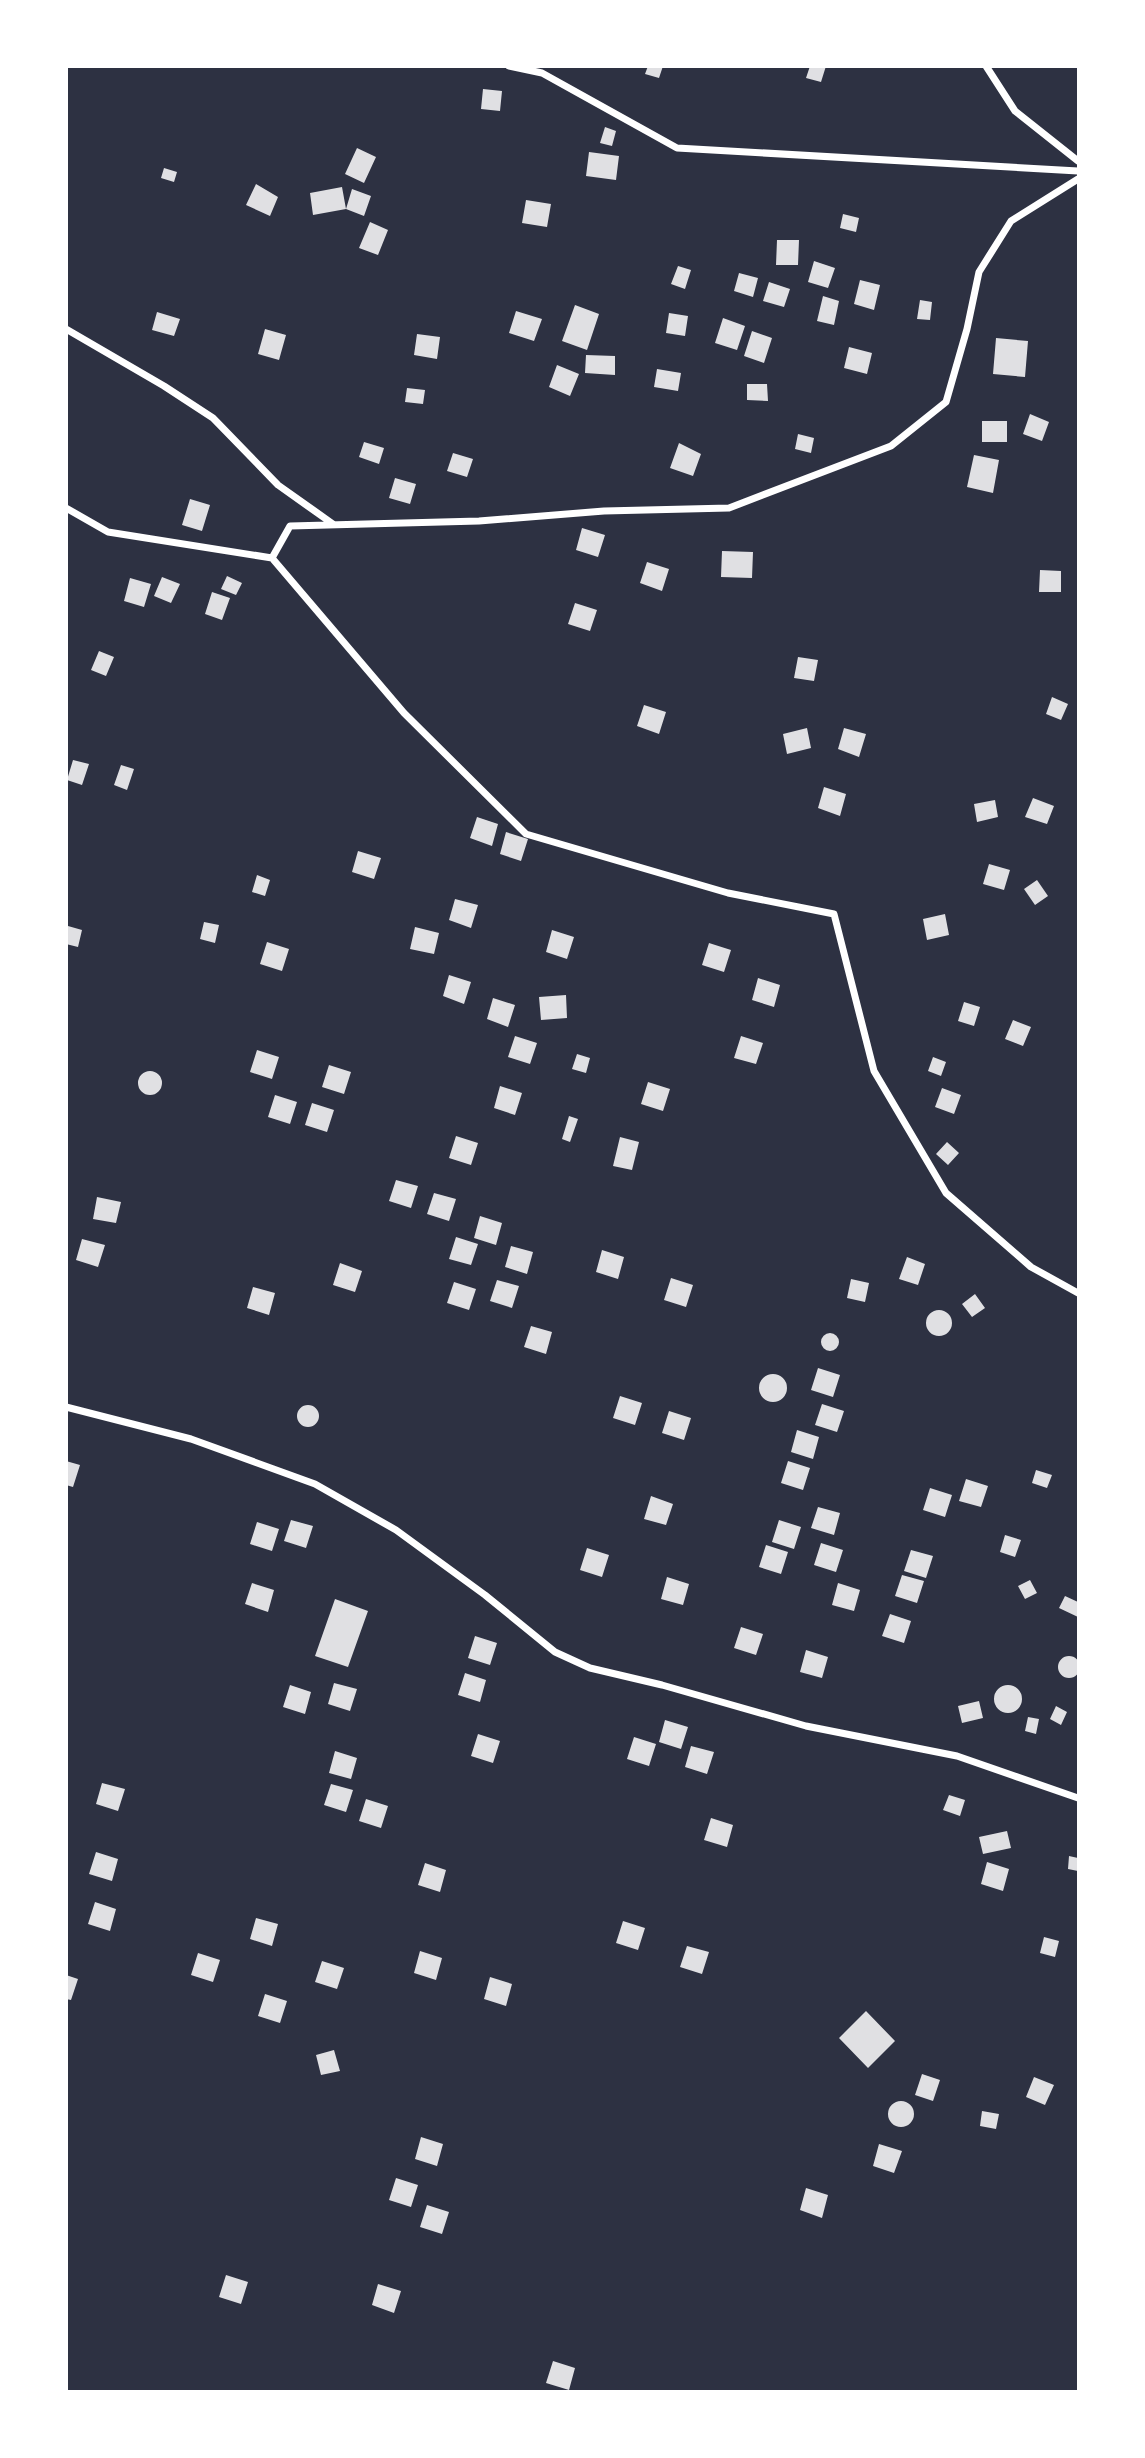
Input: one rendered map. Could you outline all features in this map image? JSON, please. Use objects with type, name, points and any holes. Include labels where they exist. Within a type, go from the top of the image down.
[{"type":"street","points":[[509,66],[542,73],[677,148],[1079,171]]},
{"type":"street","points":[[986,66],[1015,111],[1079,161]]},
{"type":"street","points":[[272,558],[290,526],[479,521],[604,511],[729,508],[891,446],[946,401],[967,329],[979,272],[1011,221],[1079,179]]},
{"type":"street","points":[[66,329],[213,418],[278,485],[334,525]]},
{"type":"street","points":[[66,508],[108,532],[272,558],[404,713],[526,834],[729,893],[834,914],[874,1071],[946,1193],[1031,1267],[1079,1293]]},
{"type":"street","points":[[66,1407],[191,1439],[315,1484],[396,1530],[485,1595],[555,1652],[590,1668],[662,1685],[806,1726],[930,1749],[1079,1798]]},
{"type":"building","points":[[648,66],[663,66],[659,78],[645,74]]},
{"type":"building","points":[[810,66],[826,66],[821,82],[806,78]]},
{"type":"building","points":[[483,89],[502,91],[500,111],[481,109]]},
{"type":"building","points":[[605,127],[616,131],[612,146],[600,143]]},
{"type":"building","points":[[357,148],[376,157],[364,183],[345,174]]},
{"type":"building","points":[[589,152],[619,156],[616,180],[586,176]]},
{"type":"building","points":[[164,168],[177,172],[174,182],[161,178]]},
{"type":"building","points":[[256,184],[278,197],[270,216],[246,205]]},
{"type":"building","points":[[342,187],[346,209],[313,215],[310,193]]},
{"type":"building","points":[[352,189],[371,196],[364,216],[346,209]]},
{"type":"building","points":[[526,200],[551,204],[547,227],[522,223]]},
{"type":"building","points":[[843,214],[859,218],[856,232],[840,228]]},
{"type":"building","points":[[370,222],[388,230],[378,255],[359,248]]},
{"type":"building","points":[[777,240],[799,240],[798,265],[776,265]]},
{"type":"building","points":[[814,261],[835,268],[828,288],[808,282]]},
{"type":"building","points":[[678,266],[691,270],[685,289],[671,284]]},
{"type":"building","points":[[739,273],[758,278],[753,297],[734,291]]},
{"type":"building","points":[[860,280],[880,285],[874,310],[854,304]]},
{"type":"building","points":[[769,282],[790,289],[784,307],[763,301]]},
{"type":"building","points":[[823,296],[839,301],[834,325],[817,321]]},
{"type":"building","points":[[920,300],[932,302],[930,320],[917,319]]},
{"type":"building","points":[[575,305],[599,314],[587,350],[562,341]]},
{"type":"building","points":[[516,311],[542,319],[534,341],[509,333]]},
{"type":"building","points":[[157,312],[180,319],[174,336],[152,330]]},
{"type":"building","points":[[669,313],[688,316],[685,336],[666,333]]},
{"type":"building","points":[[723,318],[745,326],[737,350],[715,343]]},
{"type":"building","points":[[265,329],[286,335],[279,360],[258,354]]},
{"type":"building","points":[[752,331],[772,338],[764,363],[744,356]]},
{"type":"building","points":[[417,334],[440,337],[437,359],[414,355]]},
{"type":"building","points":[[996,338],[1028,341],[1025,377],[993,374]]},
{"type":"building","points":[[849,347],[872,353],[867,374],[844,368]]},
{"type":"building","points":[[586,355],[615,356],[615,375],[585,373]]},
{"type":"building","points":[[557,365],[579,374],[570,396],[549,387]]},
{"type":"building","points":[[657,369],[681,373],[678,391],[654,387]]},
{"type":"building","points":[[747,384],[767,384],[768,401],[747,400]]},
{"type":"building","points":[[407,388],[425,390],[423,404],[405,402]]},
{"type":"building","points":[[1030,414],[1049,422],[1042,441],[1023,434]]},
{"type":"building","points":[[982,421],[1007,421],[1007,442],[982,442]]},
{"type":"building","points":[[798,434],[814,438],[811,453],[795,449]]},
{"type":"building","points":[[364,442],[384,448],[379,464],[359,457]]},
{"type":"building","points":[[679,443],[701,454],[693,476],[670,468]]},
{"type":"building","points":[[453,453],[473,459],[467,477],[447,471]]},
{"type":"building","points":[[974,455],[999,460],[993,493],[967,487]]},
{"type":"building","points":[[395,478],[416,484],[410,504],[389,498]]},
{"type":"building","points":[[190,499],[210,505],[202,531],[182,525]]},
{"type":"building","points":[[582,528],[605,535],[598,557],[576,550]]},
{"type":"building","points":[[722,551],[753,552],[752,578],[721,577]]},
{"type":"building","points":[[647,562],[669,569],[662,591],[640,583]]},
{"type":"building","points":[[1040,570],[1061,571],[1061,592],[1039,592]]},
{"type":"building","points":[[227,576],[242,583],[236,595],[221,589]]},
{"type":"building","points":[[162,577],[180,584],[171,603],[154,596]]},
{"type":"building","points":[[130,578],[151,584],[144,607],[124,601]]},
{"type":"building","points":[[212,592],[230,598],[222,620],[205,614]]},
{"type":"building","points":[[575,603],[597,610],[590,631],[568,624]]},
{"type":"building","points":[[99,651],[114,657],[106,676],[91,670]]},
{"type":"building","points":[[798,657],[818,660],[814,681],[794,678]]},
{"type":"building","points":[[1052,697],[1068,704],[1061,720],[1046,714]]},
{"type":"building","points":[[644,705],[666,712],[659,734],[637,726]]},
{"type":"building","points":[[807,728],[811,748],[787,754],[783,734]]},
{"type":"building","points":[[844,728],[866,734],[859,757],[838,749]]},
{"type":"building","points":[[73,760],[89,764],[82,785],[67,780]]},
{"type":"building","points":[[121,765],[134,769],[127,790],[114,785]]},
{"type":"building","points":[[824,787],[846,794],[840,816],[818,808]]},
{"type":"building","points":[[1033,798],[1054,806],[1047,824],[1025,817]]},
{"type":"building","points":[[995,800],[998,817],[977,822],[974,804]]},
{"type":"building","points":[[477,817],[498,824],[492,846],[470,838]]},
{"type":"building","points":[[506,832],[528,839],[521,861],[500,854]]},
{"type":"building","points":[[358,851],[381,858],[374,879],[352,872]]},
{"type":"building","points":[[989,864],[1010,870],[1004,890],[983,884]]},
{"type":"building","points":[[257,875],[270,880],[265,896],[252,892]]},
{"type":"building","points":[[1037,880],[1048,896],[1035,905],[1024,889]]},
{"type":"building","points":[[455,899],[478,905],[471,928],[449,920]]},
{"type":"building","points":[[945,914],[949,935],[927,940],[923,919]]},
{"type":"building","points":[[204,922],[219,925],[215,943],[200,939]]},
{"type":"building","points":[[68,926],[82,930],[78,947],[66,944]]},
{"type":"building","points":[[415,927],[439,933],[434,954],[410,949]]},
{"type":"building","points":[[552,930],[574,937],[567,959],[546,952]]},
{"type":"building","points":[[267,942],[289,949],[282,971],[260,964]]},
{"type":"building","points":[[709,943],[731,950],[724,972],[702,965]]},
{"type":"building","points":[[449,975],[471,982],[464,1004],[443,996]]},
{"type":"building","points":[[758,978],[780,985],[774,1007],[752,1000]]},
{"type":"building","points":[[566,995],[567,1018],[541,1020],[539,997]]},
{"type":"building","points":[[493,998],[515,1005],[508,1027],[487,1019]]},
{"type":"building","points":[[964,1002],[980,1007],[974,1026],[958,1021]]},
{"type":"building","points":[[1013,1020],[1031,1027],[1023,1046],[1005,1039]]},
{"type":"building","points":[[515,1036],[537,1043],[530,1064],[508,1057]]},
{"type":"building","points":[[741,1036],[763,1043],[756,1064],[734,1058]]},
{"type":"building","points":[[257,1050],[279,1057],[272,1079],[250,1072]]},
{"type":"building","points":[[577,1054],[590,1058],[586,1073],[572,1069]]},
{"type":"building","points":[[933,1057],[946,1062],[941,1076],[928,1071]]},
{"type":"building","points":[[329,1065],[351,1072],[344,1094],[322,1087]]},
{"type":"building","points":[[150,1071],[159,1074],[162,1083],[159,1092],[150,1095],[141,1092],[138,1083],[141,1074]]},
{"type":"building","points":[[648,1082],[670,1089],[663,1111],[641,1104]]},
{"type":"building","points":[[500,1086],[522,1093],[515,1115],[494,1108]]},
{"type":"building","points":[[942,1088],[961,1095],[954,1114],[935,1107]]},
{"type":"building","points":[[275,1095],[297,1102],[290,1124],[268,1117]]},
{"type":"building","points":[[312,1103],[334,1110],[327,1132],[305,1125]]},
{"type":"building","points":[[569,1116],[578,1119],[570,1142],[562,1139]]},
{"type":"building","points":[[456,1136],[478,1143],[471,1165],[449,1158]]},
{"type":"building","points":[[620,1137],[639,1142],[632,1170],[613,1166]]},
{"type":"building","points":[[947,1142],[959,1153],[948,1165],[936,1154]]},
{"type":"building","points":[[396,1180],[418,1186],[411,1208],[389,1201]]},
{"type":"building","points":[[434,1193],[456,1199],[449,1221],[427,1214]]},
{"type":"building","points":[[97,1197],[121,1202],[116,1223],[93,1219]]},
{"type":"building","points":[[480,1216],[502,1223],[496,1245],[474,1238]]},
{"type":"building","points":[[456,1237],[478,1244],[471,1265],[449,1259]]},
{"type":"building","points":[[82,1239],[105,1245],[98,1267],[76,1260]]},
{"type":"building","points":[[511,1246],[533,1252],[527,1274],[505,1267]]},
{"type":"building","points":[[602,1250],[624,1257],[618,1279],[596,1272]]},
{"type":"building","points":[[907,1257],[925,1264],[918,1285],[899,1279]]},
{"type":"building","points":[[340,1263],[362,1271],[355,1292],[333,1285]]},
{"type":"building","points":[[671,1278],[693,1285],[686,1307],[664,1300]]},
{"type":"building","points":[[851,1279],[869,1283],[865,1302],[847,1298]]},
{"type":"building","points":[[497,1280],[519,1286],[512,1308],[490,1301]]},
{"type":"building","points":[[454,1282],[476,1289],[469,1310],[447,1303]]},
{"type":"building","points":[[253,1287],[275,1293],[269,1315],[247,1308]]},
{"type":"building","points":[[975,1294],[985,1308],[972,1317],[962,1304]]},
{"type":"building","points":[[939,1310],[948,1314],[952,1323],[948,1332],[939,1336],[930,1332],[926,1323],[930,1314]]},
{"type":"building","points":[[531,1326],[552,1332],[546,1354],[524,1347]]},
{"type":"building","points":[[830,1333],[836,1336],[839,1342],[836,1348],[830,1351],[824,1348],[821,1342],[824,1336]]},
{"type":"building","points":[[818,1368],[840,1375],[833,1397],[811,1390]]},
{"type":"building","points":[[773,1374],[783,1378],[787,1388],[783,1398],[773,1402],[763,1398],[759,1388],[763,1378]]},
{"type":"building","points":[[620,1396],[642,1403],[635,1425],[613,1418]]},
{"type":"building","points":[[822,1404],[844,1411],[837,1432],[815,1425]]},
{"type":"building","points":[[308,1405],[316,1408],[319,1416],[316,1424],[308,1427],[300,1424],[297,1416],[300,1408]]},
{"type":"building","points":[[669,1411],[691,1418],[684,1440],[662,1433]]},
{"type":"building","points":[[797,1430],[819,1437],[813,1459],[791,1452]]},
{"type":"building","points":[[66,1461],[80,1465],[73,1487],[66,1485]]},
{"type":"building","points":[[788,1461],[810,1468],[803,1490],[781,1483]]},
{"type":"building","points":[[1036,1470],[1052,1475],[1047,1488],[1032,1483]]},
{"type":"building","points":[[966,1479],[988,1486],[981,1507],[959,1501]]},
{"type":"building","points":[[930,1488],[952,1495],[945,1517],[923,1510]]},
{"type":"building","points":[[651,1496],[673,1504],[666,1525],[644,1519]]},
{"type":"building","points":[[818,1507],[840,1513],[834,1535],[811,1528]]},
{"type":"building","points":[[291,1520],[313,1526],[306,1548],[284,1541]]},
{"type":"building","points":[[779,1520],[801,1527],[794,1549],[772,1542]]},
{"type":"building","points":[[257,1522],[279,1529],[272,1551],[250,1544]]},
{"type":"building","points":[[1005,1535],[1021,1540],[1015,1557],[1000,1552]]},
{"type":"building","points":[[821,1543],[843,1550],[836,1572],[814,1565]]},
{"type":"building","points":[[766,1545],[788,1552],[781,1574],[759,1567]]},
{"type":"building","points":[[587,1548],[609,1555],[602,1577],[580,1570]]},
{"type":"building","points":[[911,1550],[933,1556],[926,1578],[904,1571]]},
{"type":"building","points":[[902,1575],[924,1581],[917,1603],[895,1596]]},
{"type":"building","points":[[667,1577],[689,1584],[683,1605],[661,1599]]},
{"type":"building","points":[[1030,1580],[1037,1593],[1025,1599],[1018,1586]]},
{"type":"building","points":[[252,1583],[274,1590],[268,1612],[245,1604]]},
{"type":"building","points":[[838,1583],[860,1590],[854,1611],[832,1605]]},
{"type":"building","points":[[1065,1596],[1078,1602],[1078,1617],[1059,1608]]},
{"type":"building","points":[[335,1599],[368,1611],[348,1667],[315,1656]]},
{"type":"building","points":[[890,1614],[911,1621],[904,1643],[882,1636]]},
{"type":"building","points":[[741,1627],[763,1634],[756,1655],[734,1648]]},
{"type":"building","points":[[475,1636],[497,1643],[490,1665],[468,1658]]},
{"type":"building","points":[[806,1650],[828,1657],[822,1678],[800,1672]]},
{"type":"building","points":[[1069,1656],[1077,1659],[1080,1667],[1077,1675],[1069,1678],[1061,1675],[1058,1667],[1061,1659]]},
{"type":"building","points":[[465,1673],[486,1680],[480,1702],[458,1695]]},
{"type":"building","points":[[334,1683],[357,1689],[350,1711],[328,1704]]},
{"type":"building","points":[[290,1685],[311,1692],[305,1714],[283,1707]]},
{"type":"building","points":[[1008,1685],[1018,1689],[1022,1699],[1018,1709],[1008,1713],[998,1709],[994,1699],[998,1689]]},
{"type":"building","points":[[979,1701],[983,1718],[962,1723],[958,1706]]},
{"type":"building","points":[[1056,1706],[1067,1712],[1061,1725],[1050,1719]]},
{"type":"building","points":[[1028,1717],[1039,1719],[1036,1734],[1025,1731]]},
{"type":"building","points":[[665,1720],[688,1727],[681,1749],[659,1742]]},
{"type":"building","points":[[478,1734],[500,1741],[493,1763],[471,1756]]},
{"type":"building","points":[[634,1737],[656,1744],[649,1766],[627,1759]]},
{"type":"building","points":[[691,1746],[714,1752],[707,1774],[685,1767]]},
{"type":"building","points":[[335,1751],[357,1758],[351,1779],[329,1773]]},
{"type":"building","points":[[102,1783],[125,1789],[118,1811],[96,1804]]},
{"type":"building","points":[[331,1784],[353,1790],[346,1812],[324,1805]]},
{"type":"building","points":[[949,1795],[965,1800],[960,1816],[943,1810]]},
{"type":"building","points":[[366,1799],[388,1806],[381,1828],[359,1821]]},
{"type":"building","points":[[711,1818],[733,1825],[727,1847],[704,1840]]},
{"type":"building","points":[[1007,1831],[1011,1848],[983,1854],[979,1837]]},
{"type":"building","points":[[96,1852],[118,1859],[112,1881],[89,1874]]},
{"type":"building","points":[[1069,1856],[1078,1858],[1078,1871],[1068,1869]]},
{"type":"building","points":[[987,1862],[1009,1869],[1003,1891],[981,1884]]},
{"type":"building","points":[[425,1863],[446,1870],[440,1892],[418,1885]]},
{"type":"building","points":[[95,1902],[116,1909],[110,1931],[88,1924]]},
{"type":"building","points":[[256,1918],[278,1924],[272,1946],[250,1939]]},
{"type":"building","points":[[623,1921],[645,1928],[638,1950],[616,1943]]},
{"type":"building","points":[[1044,1937],[1059,1941],[1055,1957],[1040,1953]]},
{"type":"building","points":[[687,1946],[709,1952],[702,1974],[680,1967]]},
{"type":"building","points":[[420,1951],[442,1958],[436,1980],[414,1973]]},
{"type":"building","points":[[198,1953],[220,1960],[213,1982],[191,1975]]},
{"type":"building","points":[[322,1961],[344,1968],[337,1989],[315,1982]]},
{"type":"building","points":[[66,1975],[78,1979],[71,2000],[66,1999]]},
{"type":"building","points":[[490,1977],[512,1984],[506,2006],[484,1999]]},
{"type":"building","points":[[265,1994],[287,2001],[280,2023],[258,2016]]},
{"type":"building","points":[[866,2011],[895,2041],[868,2068],[839,2038]]},
{"type":"building","points":[[334,2050],[340,2071],[321,2075],[316,2055]]},
{"type":"building","points":[[922,2074],[940,2080],[933,2101],[915,2095]]},
{"type":"building","points":[[1034,2077],[1054,2085],[1045,2105],[1026,2097]]},
{"type":"building","points":[[901,2101],[910,2105],[914,2114],[910,2123],[901,2127],[892,2123],[888,2114],[892,2105]]},
{"type":"building","points":[[982,2111],[999,2114],[996,2129],[980,2126]]},
{"type":"building","points":[[421,2137],[443,2144],[437,2166],[415,2159]]},
{"type":"building","points":[[879,2144],[902,2151],[894,2173],[873,2166]]},
{"type":"building","points":[[396,2178],[418,2185],[411,2207],[389,2200]]},
{"type":"building","points":[[806,2188],[828,2195],[822,2218],[800,2210]]},
{"type":"building","points":[[427,2205],[449,2212],[442,2234],[420,2227]]},
{"type":"building","points":[[226,2275],[248,2282],[241,2304],[219,2297]]},
{"type":"building","points":[[378,2284],[401,2291],[394,2313],[372,2305]]},
{"type":"building","points":[[553,2361],[575,2368],[569,2390],[546,2383]]}]
